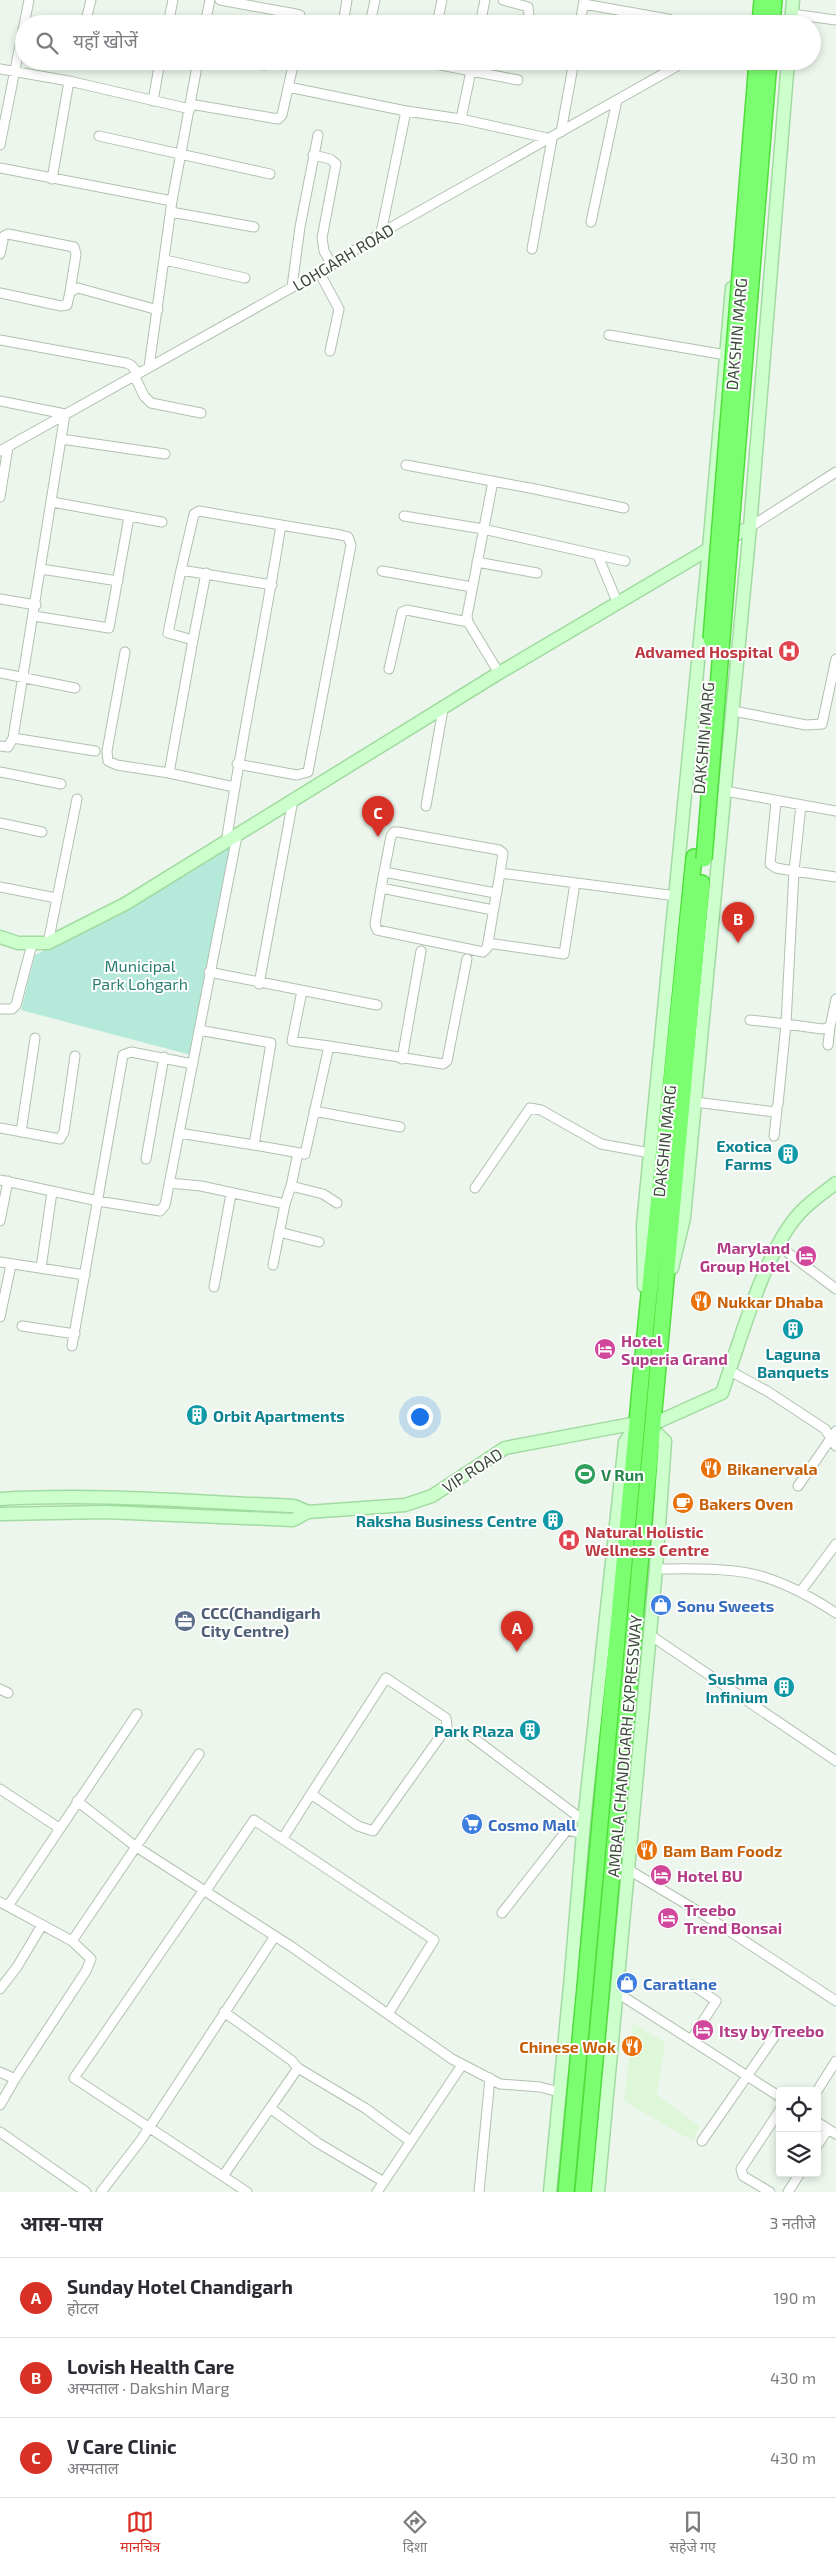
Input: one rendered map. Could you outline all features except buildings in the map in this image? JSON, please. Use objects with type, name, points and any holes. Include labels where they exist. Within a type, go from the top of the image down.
[{"type":"highway","points":[[761,15],[762,0]]},
{"type":"highway","points":[[773,15],[774,0]]},
{"type":"highway","name":"DAKSHIN MARG","points":[[646,1324],[699,858],[756,70]]},
{"type":"highway","points":[[699,858],[768,70]]},
{"type":"highway","name":"AMBALA CHANDIGARH EXPRESSWAY","points":[[583,2192],[653,1427],[699,858]]},
{"type":"highway","name":"AMBALA CHANDIGARH EXPRESSWAY","points":[[566,2192],[646,1324]]},
{"type":"street","points":[[25,15],[29,0]]},
{"type":"street","points":[[87,15],[91,0]]},
{"type":"street","points":[[170,15],[173,0]]},
{"type":"street","points":[[207,15],[210,0]]},
{"type":"street","points":[[220,0],[242,2],[300,15]]},
{"type":"street","points":[[278,10],[280,0]]},
{"type":"street","points":[[344,15],[347,0]]},
{"type":"street","points":[[372,15],[375,0]]},
{"type":"street","points":[[439,15],[442,0]]},
{"type":"street","points":[[482,15],[485,0]]},
{"type":"street","points":[[503,0],[528,7],[529,15]]},
{"type":"street","points":[[755,15],[756,0]]},
{"type":"street","points":[[582,15],[584,2],[648,15]]},
{"type":"street","points":[[793,8],[818,15]]},
{"type":"street","points":[[821,16],[836,20]]},
{"type":"street","points":[[0,69],[69,81],[153,101],[278,119],[282,115],[292,70]]},
{"type":"street","points":[[153,101],[158,70]]},
{"type":"street","points":[[148,367],[158,310],[172,201],[196,70]]},
{"type":"street","points":[[466,70],[518,80]]},
{"type":"street","points":[[561,132],[572,70]]},
{"type":"street","name":"LOHGARH ROAD","points":[[4,449],[332,265],[381,233],[670,70]]},
{"type":"street","points":[[646,1324],[643,1225],[709,549],[750,70]]},
{"type":"street","name":"DAKSHIN MARG","points":[[664,1299],[684,1218],[696,1102],[750,527],[787,70]]},
{"type":"street","points":[[461,119],[471,71]]},
{"type":"street","points":[[0,145],[16,72]]},
{"type":"street","points":[[52,179],[69,81]]},
{"type":"street","points":[[288,88],[406,111],[461,119],[552,138],[532,249]]},
{"type":"street","points":[[591,222],[617,100]]},
{"type":"street","points":[[381,233],[406,111]]},
{"type":"street","points":[[292,287],[300,227],[318,135]]},
{"type":"street","points":[[99,136],[270,174]]},
{"type":"street","points":[[313,155],[330,158],[336,164],[322,238],[324,251],[332,265]]},
{"type":"street","points":[[0,168],[172,201]]},
{"type":"street","points":[[171,212],[254,226]]},
{"type":"street","points":[[0,254],[4,236],[8,234],[74,247],[76,254],[67,305],[61,306],[0,293]]},
{"type":"street","points":[[165,260],[245,278]]},
{"type":"street","points":[[319,272],[339,309],[330,351]]},
{"type":"street","points":[[70,292],[74,288],[85,290],[158,310]]},
{"type":"street","points":[[609,335],[726,355]]},
{"type":"street","points":[[0,340],[132,365],[144,396],[151,403],[201,413]]},
{"type":"street","points":[[0,401],[65,414],[36,605],[13,738],[8,747],[0,746]]},
{"type":"street","points":[[61,439],[165,454]]},
{"type":"street","points":[[0,497],[4,449]]},
{"type":"street","points":[[406,465],[624,508]]},
{"type":"street","points":[[0,937],[32,944],[48,943],[125,904],[499,673],[709,549],[750,527],[836,472]]},
{"type":"street","points":[[493,481],[472,587],[468,622],[499,673]]},
{"type":"street","points":[[52,502],[162,522]]},
{"type":"street","points":[[193,640],[168,633],[192,516],[196,512],[348,536],[351,545],[308,772],[297,775],[238,764]]},
{"type":"street","points":[[404,516],[483,529],[625,561]]},
{"type":"street","points":[[34,616],[109,628],[129,517]]},
{"type":"street","points":[[226,843],[234,787],[272,585],[281,525]]},
{"type":"street","points":[[598,556],[618,604]]},
{"type":"street","points":[[477,562],[537,573]]},
{"type":"street","points":[[41,569],[118,581]]},
{"type":"street","points":[[181,570],[272,585]]},
{"type":"street","points":[[382,570],[472,587]]},
{"type":"street","points":[[170,773],[206,573]]},
{"type":"street","points":[[0,599],[36,605]]},
{"type":"street","points":[[389,669],[402,612],[407,610],[468,622]]},
{"type":"street","points":[[125,652],[107,751],[108,761],[116,765],[170,773],[234,787]]},
{"type":"street","points":[[733,711],[806,725],[822,724],[836,659]]},
{"type":"street","points":[[0,673],[75,688]]},
{"type":"street","points":[[426,806],[443,709]]},
{"type":"street","points":[[13,738],[95,751]]},
{"type":"street","points":[[0,772],[61,784]]},
{"type":"street","points":[[725,791],[836,812]]},
{"type":"street","points":[[48,943],[77,799]]},
{"type":"street","points":[[259,984],[292,800]]},
{"type":"street","points":[[776,801],[770,864],[776,868],[836,877]]},
{"type":"street","points":[[774,1136],[786,1024],[794,871],[801,805]]},
{"type":"street","points":[[0,823],[42,832]]},
{"type":"street","points":[[394,832],[499,850],[503,853],[500,873],[486,952],[377,930],[375,924],[381,888],[391,836],[394,832]]},
{"type":"street","points":[[0,1221],[4,1180],[52,1192],[160,1211],[165,1205],[237,836]]},
{"type":"street","points":[[384,872],[495,894]]},
{"type":"street","points":[[500,873],[676,896]]},
{"type":"street","points":[[488,943],[564,954],[575,883]]},
{"type":"street","points":[[0,887],[56,898]]},
{"type":"street","points":[[381,888],[493,910]]},
{"type":"street","points":[[0,1009],[12,1008],[16,1005],[32,944]]},
{"type":"street","points":[[402,1059],[421,951]]},
{"type":"street","points":[[302,991],[292,1041],[438,1064],[447,1061],[467,959]]},
{"type":"street","points":[[209,972],[259,984],[378,1005]]},
{"type":"street","points":[[828,1045],[836,999]]},
{"type":"street","points":[[750,1020],[822,1029],[830,1027]]},
{"type":"street","points":[[199,1030],[271,1043],[254,1145]]},
{"type":"street","points":[[21,1132],[36,1038]]},
{"type":"street","points":[[179,1133],[305,1154],[328,1046]]},
{"type":"street","points":[[72,1346],[98,1201],[101,1170],[123,1055],[131,1052],[193,1064]]},
{"type":"street","points":[[0,1128],[60,1139],[64,1132],[75,1056]]},
{"type":"street","points":[[146,1159],[164,1057]]},
{"type":"street","points":[[696,1102],[768,1113],[777,1110]]},
{"type":"street","points":[[475,1188],[530,1108],[541,1110],[601,1144],[650,1153]]},
{"type":"street","points":[[314,1111],[400,1127]]},
{"type":"street","points":[[273,1265],[285,1204],[298,1153]]},
{"type":"street","points":[[169,1183],[201,1186],[231,1194],[285,1204]]},
{"type":"street","points":[[598,2192],[656,1569],[665,1441],[653,1427],[722,1393],[766,1271],[779,1246],[798,1215],[836,1183]]},
{"type":"street","points":[[290,1186],[323,1194],[337,1203]]},
{"type":"street","points":[[41,1268],[52,1192]]},
{"type":"street","points":[[214,1287],[231,1194]]},
{"type":"street","points":[[279,1232],[318,1242]]},
{"type":"street","points":[[779,1246],[836,1290]]},
{"type":"street","points":[[0,1262],[85,1275]]},
{"type":"street","points":[[0,1317],[12,1265]]},
{"type":"street","points":[[22,1326],[75,1334]]},
{"type":"street","points":[[730,1372],[768,1392],[825,1429],[834,1438],[798,1486]]},
{"type":"street","points":[[550,2192],[583,1827],[625,1442],[637,1423]]},
{"type":"street","name":"VIP ROAD","points":[[308,1512],[406,1505],[432,1496],[505,1448],[637,1423]]},
{"type":"street","points":[[0,1499],[40,1497],[108,1498],[294,1506],[308,1512]]},
{"type":"street","points":[[0,1514],[105,1512],[293,1520],[308,1512]]},
{"type":"street","points":[[801,1591],[836,1544]]},
{"type":"street","points":[[656,1569],[709,1569],[762,1576],[801,1591],[836,1613]]},
{"type":"street","points":[[650,1635],[836,1761]]},
{"type":"street","points":[[283,1838],[311,1794],[386,1678],[446,1718],[447,1727],[373,1832],[358,1826],[311,1794]]},
{"type":"street","points":[[0,2105],[86,1970],[91,1959],[72,1941],[4,1904],[78,1801],[137,1714]]},
{"type":"street","points":[[467,1734],[583,1827]]},
{"type":"street","points":[[72,1941],[134,1846],[198,1754]]},
{"type":"street","points":[[0,1789],[59,1828]]},
{"type":"street","points":[[78,1801],[134,1846],[275,1936],[462,2064],[500,2084],[559,2092]]},
{"type":"street","points":[[247,2192],[74,2078],[254,1820],[434,1940],[388,2014]]},
{"type":"street","points":[[502,1913],[567,1830],[583,1827]]},
{"type":"street","points":[[629,1870],[711,1919],[836,2001]]},
{"type":"street","points":[[0,1989],[17,1967],[42,1925]]},
{"type":"street","points":[[101,2192],[150,2127],[275,1936]]},
{"type":"street","points":[[691,2040],[716,2001],[693,1985]]},
{"type":"street","points":[[616,1992],[776,2094]]},
{"type":"street","points":[[224,2012],[291,2060],[298,2068],[365,2108],[410,2141]]},
{"type":"street","points":[[702,2141],[779,2030]]},
{"type":"street","points":[[819,2087],[836,2060]]},
{"type":"street","points":[[377,2192],[462,2064]]},
{"type":"street","points":[[223,2176],[298,2068]]},
{"type":"street","points":[[0,2072],[15,2079]]},
{"type":"street","points":[[479,2192],[490,2078]]},
{"type":"street","points":[[270,2108],[318,2143],[384,2182]]},
{"type":"street","points":[[770,2192],[743,2176],[740,2169],[776,2116]]},
{"type":"street","points":[[821,2125],[832,2132],[821,2142]]},
{"type":"street","points":[[0,2132],[86,2192]]},
{"type":"street","points":[[788,2192],[797,2177]]},
{"type":"shaded area","points":[[633,2024],[665,2042],[657,2095],[699,2126],[693,2141],[624,2101]]},
{"type":"green space","name":"Municipal Park Lohgarh","points":[[230,846],[191,1055],[21,1010],[35,955],[142,900]]},
{"type":"place","name":"Advamed Hospital","points":[[789,651]]},
{"type":"place","name":"V Care Clinic","points":[[378,837]]},
{"type":"place","name":"Lovish Health Care","points":[[738,943]]},
{"type":"place","name":"Exotica Farms","points":[[788,1154]]},
{"type":"place","name":"Maryland Group Hotel","points":[[806,1256]]},
{"type":"place","name":"Nukkar Dhaba","points":[[701,1301]]},
{"type":"place","name":"Laguna Banquets","points":[[793,1329]]},
{"type":"place","name":"Hotel Superia Grand","points":[[605,1349]]},
{"type":"place","name":"Orbit Apartments","points":[[197,1415]]},
{"type":"place","name":"Bikanervala","points":[[711,1468]]},
{"type":"place","name":"V Run","points":[[585,1474]]},
{"type":"place","name":"Bakers Oven","points":[[683,1503]]},
{"type":"place","name":"Raksha Business Centre","points":[[553,1520]]},
{"type":"place","name":"Natural Holistic Wellness Centre","points":[[569,1540]]},
{"type":"place","name":"Sonu Sweets","points":[[661,1605]]},
{"type":"place","name":"CCC(Chandigarh City Centre)","points":[[185,1621]]},
{"type":"place","name":"Sunday Hotel Chandigarh","points":[[517,1652]]},
{"type":"place","name":"Sushma Infinium","points":[[784,1687]]},
{"type":"place","name":"Park Plaza","points":[[530,1730]]},
{"type":"place","name":"Cosmo Mall","points":[[472,1824]]},
{"type":"place","name":"Bam Bam Foodz","points":[[647,1850]]},
{"type":"place","name":"Hotel BU","points":[[661,1875]]},
{"type":"place","name":"Treebo Trend Bonsai","points":[[668,1918]]},
{"type":"place","name":"Caratlane","points":[[627,1983]]},
{"type":"place","name":"Itsy by Treebo","points":[[703,2030]]},
{"type":"place","name":"Chinese Wok","points":[[632,2046]]}]
